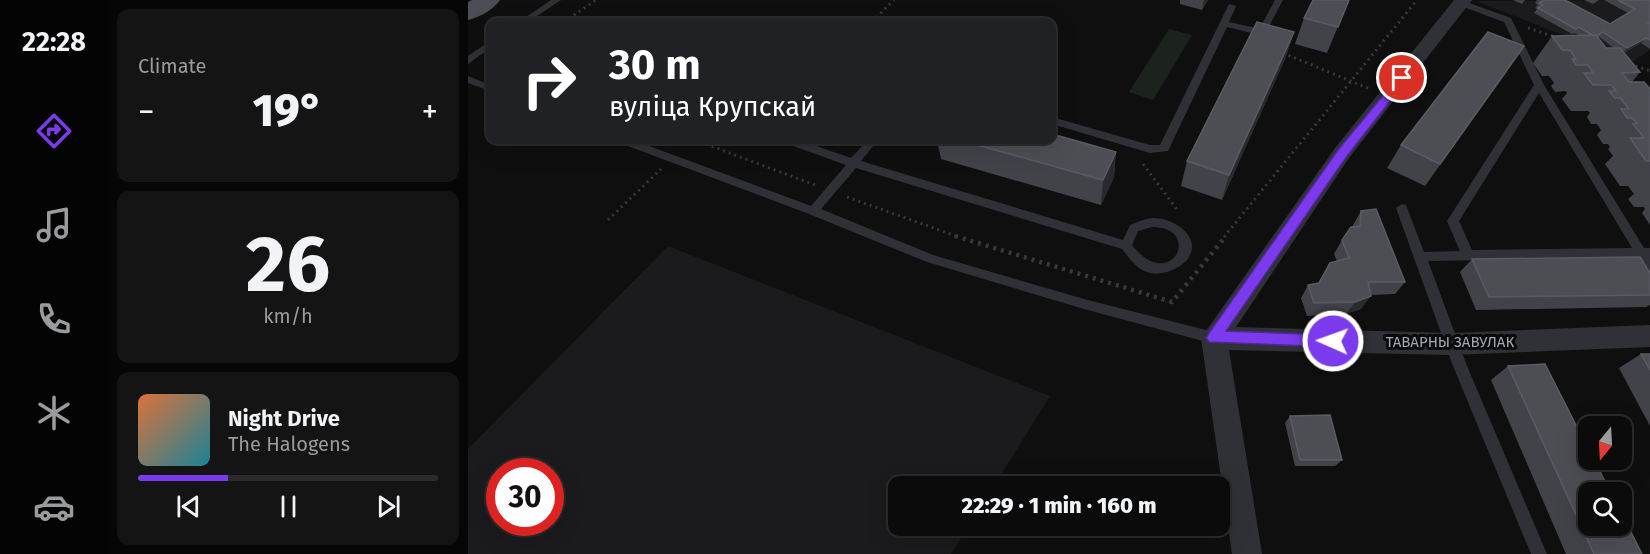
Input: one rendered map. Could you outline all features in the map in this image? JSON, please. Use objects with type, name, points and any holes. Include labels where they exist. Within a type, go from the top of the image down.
[{"type":"main road","points":[[468,13],[488,0]]},
{"type":"street","points":[[1247,554],[1214,338],[1342,153],[1462,1]]},
{"type":"street","name":"ТАВАРНЫ ЗАВУЛАК","points":[[1214,338],[1452,344],[1650,336]]},
{"type":"lane","points":[[529,18],[556,0]]},
{"type":"lane","points":[[1223,22],[1263,30],[1279,0]]},
{"type":"lane","points":[[1462,1],[1508,21],[1539,85],[1645,254],[1650,269]]},
{"type":"lane","points":[[1056,123],[1150,149],[1164,148],[1232,6]]},
{"type":"lane","points":[[468,61],[486,47]]},
{"type":"lane","points":[[468,79],[486,86]]},
{"type":"lane","points":[[1468,255],[1453,221],[1539,85]]},
{"type":"lane","points":[[635,144],[813,211],[931,259],[1084,304],[1214,338]]},
{"type":"lane","points":[[800,144],[853,163],[1126,246],[1136,261],[1148,267],[1162,269],[1179,262],[1185,254],[1186,244],[1183,236],[1174,228],[1163,223],[1151,222],[1134,228],[1126,246]]},
{"type":"lane","points":[[813,211],[870,144]]},
{"type":"lane","points":[[1402,208],[1452,344],[1539,554]]},
{"type":"lane","points":[[1420,257],[1645,254]]},
{"type":"path","points":[[570,18],[596,0]]},
{"type":"path","points":[[876,18],[894,0]]},
{"type":"path","points":[[705,144],[974,243],[1172,302],[1417,0]]},
{"type":"path","points":[[1508,21],[1561,39]]},
{"type":"path","points":[[1263,30],[1284,54],[1388,97]]},
{"type":"path","points":[[1628,63],[1650,71]]},
{"type":"path","points":[[1128,143],[1182,218]]},
{"type":"path","points":[[608,220],[673,158]]},
{"type":"path","points":[[1203,246],[1210,255]]},
{"type":"shaded area","points":[[1650,0],[1650,50],[1632,62],[1476,1]]},
{"type":"shaded area","points":[[1169,29],[1192,35],[1153,100],[1129,92]]},
{"type":"shaded area","points":[[668,246],[1050,396],[1000,476],[888,476],[888,536],[962,536],[951,554],[468,554],[468,449]]},
{"type":"building","points":[[1313,0],[1349,0],[1338,27],[1304,18]]},
{"type":"building","points":[[1544,0],[1565,0],[1610,24],[1635,9],[1618,0],[1650,0],[1650,22],[1648,23],[1650,24],[1650,40],[1646,38],[1627,48],[1603,32],[1594,36],[1538,8],[1543,5],[1539,3]]},
{"type":"building","points":[[1257,22],[1294,32],[1229,175],[1187,161]]},
{"type":"building","points":[[1488,32],[1524,46],[1440,164],[1401,145]]},
{"type":"building","points":[[1596,35],[1606,48],[1620,48],[1640,72],[1622,73],[1629,82],[1644,82],[1650,89],[1650,161],[1646,161],[1630,138],[1644,138],[1633,124],[1637,123],[1632,118],[1627,118],[1621,109],[1629,109],[1620,98],[1615,98],[1609,91],[1616,91],[1611,85],[1593,85],[1584,73],[1593,73],[1588,65],[1576,65],[1572,59],[1576,59],[1570,50],[1562,50],[1552,36]]},
{"type":"building","points":[[1056,135],[1116,152],[1103,180],[973,144],[1056,144]]},
{"type":"building","points":[[1376,209],[1405,282],[1368,282],[1371,296],[1355,302],[1314,303],[1308,285],[1319,283],[1330,263],[1349,258],[1342,240],[1351,227],[1360,226],[1361,211]]},
{"type":"building","points":[[1640,257],[1650,273],[1650,295],[1489,297],[1472,259]]},
{"type":"building","points":[[1641,354],[1650,354],[1650,370]]},
{"type":"building","points":[[1545,364],[1578,429],[1578,470],[1599,470],[1605,482],[1578,482],[1578,519],[1508,366]]},
{"type":"building","points":[[1330,415],[1342,460],[1300,460],[1290,416]]},
{"type":"building","points":[[1632,534],[1642,554],[1594,554],[1586,536],[1632,536]]},
{"type":"route","points":[[1333,341],[1214,338],[1342,153],[1402,78]]}]
